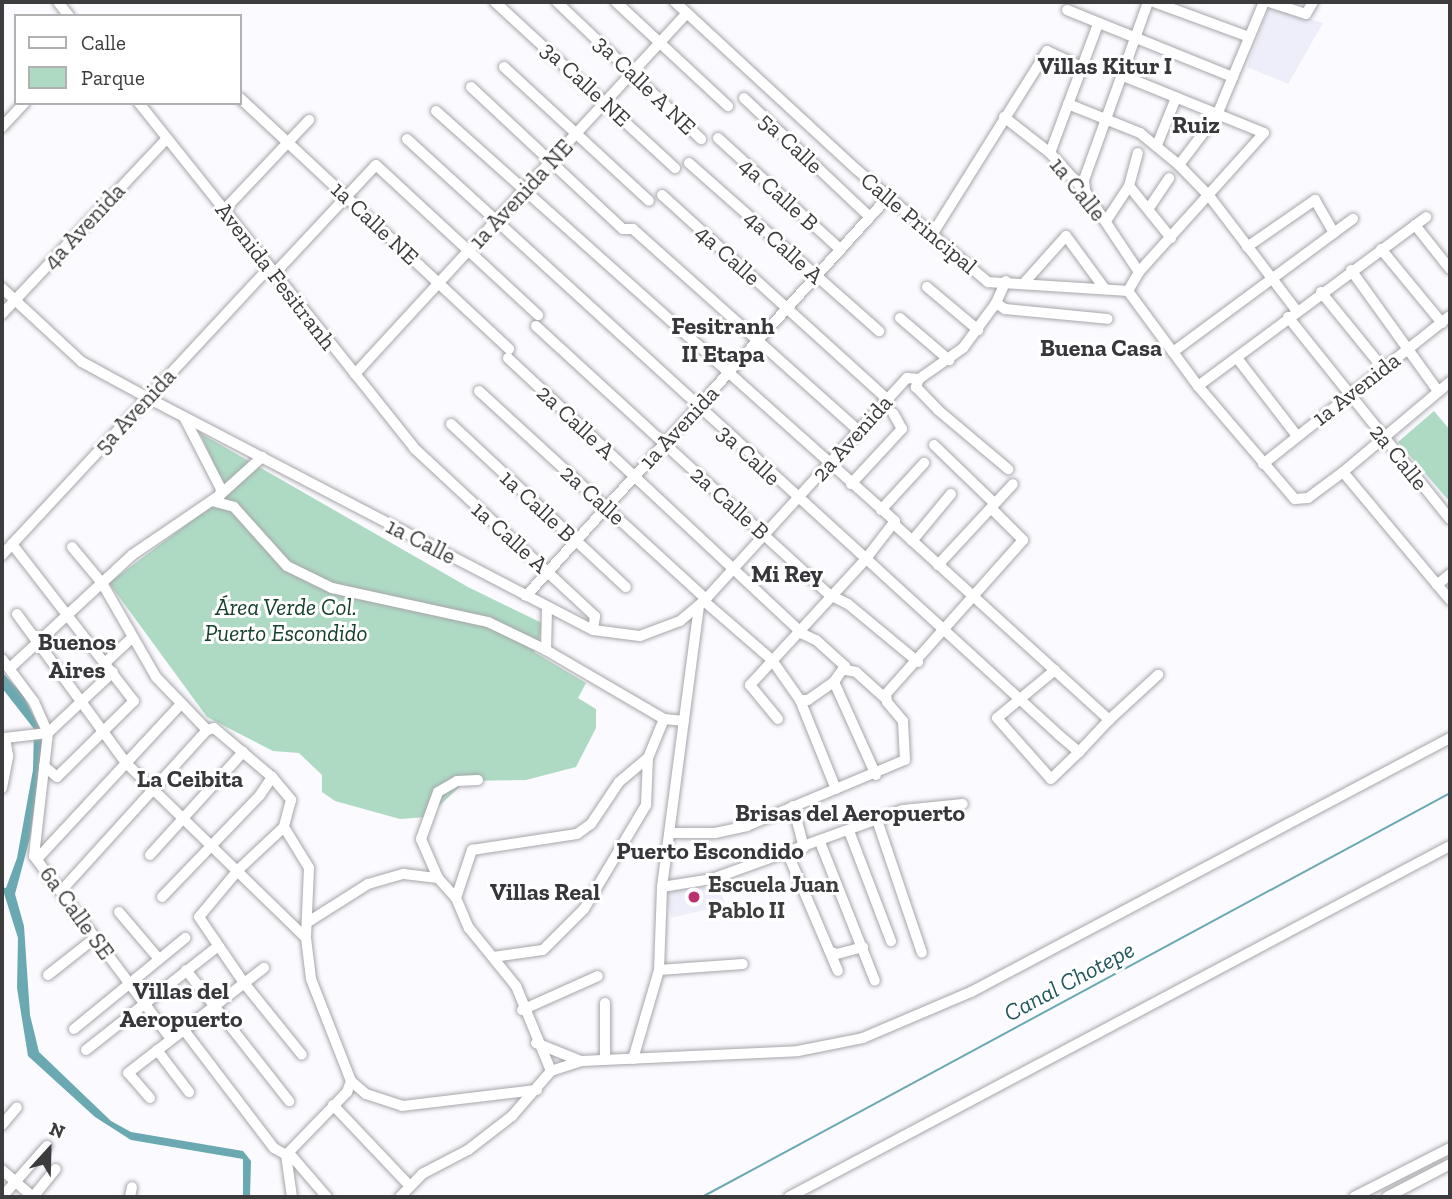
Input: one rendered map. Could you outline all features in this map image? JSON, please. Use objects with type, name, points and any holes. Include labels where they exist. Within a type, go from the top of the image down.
[{"type":"street","name":"3a Calle NE","points":[[495,2],[606,101],[675,168]]},
{"type":"street","points":[[507,11],[516,2]]},
{"type":"street","name":"3a Calle A NE","points":[[557,2],[702,139]]},
{"type":"street","points":[[615,2],[728,106]]},
{"type":"street","name":"Calle Principal","points":[[675,2],[888,197],[988,282],[1006,281],[1128,291]]},
{"type":"street","points":[[1082,184],[1148,2]]},
{"type":"street","points":[[1154,2],[1249,37]]},
{"type":"street","points":[[1179,165],[1217,115],[1264,2]]},
{"type":"street","points":[[1269,2],[1306,14],[1313,2]]},
{"type":"street","points":[[1067,10],[1233,77]]},
{"type":"street","name":"1a Avenida NE","points":[[355,374],[687,13]]},
{"type":"street","points":[[1050,153],[1098,24]]},
{"type":"street","points":[[933,233],[1047,51],[1082,68]]},
{"type":"street","points":[[504,67],[649,201]]},
{"type":"street","points":[[1121,75],[1264,134],[1210,197],[1139,272],[1128,291],[1199,386],[1295,499],[1308,498],[1343,472],[1450,382]]},
{"type":"street","points":[[471,87],[623,229],[634,229],[859,431]]},
{"type":"street","name":"5a Calle","points":[[744,98],[870,217]]},
{"type":"street","points":[[1157,145],[1176,98]]},
{"type":"street","name":"1a Calle NE","points":[[242,100],[440,282],[509,354]]},
{"type":"street","points":[[1068,104],[1106,119],[1157,145],[1210,197]]},
{"type":"street","points":[[2,127],[22,105]]},
{"type":"street","name":"Avenida Fesitranh","points":[[141,105],[414,448]]},
{"type":"street","points":[[436,111],[601,256],[1109,720]]},
{"type":"street","name":"1a Calle","points":[[1004,117],[1050,153],[1082,184],[1139,272]]},
{"type":"street","points":[[224,210],[309,120]]},
{"type":"street","name":"4a Avenida","points":[[2,314],[167,138]]},
{"type":"street","name":"4a Calle B","points":[[718,138],[841,250]]},
{"type":"street","name":"3a Calle","points":[[407,139],[797,499],[1079,751]]},
{"type":"street","points":[[1106,221],[1129,186],[1138,153]]},
{"type":"street","name":"4a Calle A","points":[[689,163],[879,331]]},
{"type":"street","name":"5a Avenida","points":[[2,555],[148,398],[376,165]]},
{"type":"street","name":"2a Calle B","points":[[376,165],[469,251],[537,321],[664,443],[764,535],[830,595],[848,604],[918,662]]},
{"type":"street","points":[[1149,208],[1169,178]]},
{"type":"street","points":[[1129,186],[1171,238]]},
{"type":"street","name":"4a Calle","points":[[662,195],[887,399]]},
{"type":"street","name":"1a Avenida","points":[[526,596],[888,197]]},
{"type":"street","name":"2a Calle","points":[[1210,197],[1272,278],[1347,394],[1450,519]]},
{"type":"street","points":[[1247,247],[1315,200],[1334,233]]},
{"type":"street","points":[[1199,386],[1321,292],[1426,217]]},
{"type":"street","points":[[1173,352],[1353,219]]},
{"type":"street","points":[[1415,225],[1450,269]]},
{"type":"street","points":[[1024,283],[1066,236],[1105,289]]},
{"type":"street","points":[[1381,249],[1446,319]]},
{"type":"street","points":[[1351,270],[1438,391]]},
{"type":"street","name":"2a Avenida","points":[[703,602],[907,378],[919,379],[949,360],[978,330],[996,303],[1006,281]]},
{"type":"street","points":[[927,287],[978,330]]},
{"type":"street","name":"1a Calle","points":[[2,289],[82,362],[593,630],[640,636],[680,621],[703,602]]},
{"type":"street","points":[[1321,292],[1382,368]]},
{"type":"street","points":[[996,303],[1004,309],[1108,319]]},
{"type":"street","points":[[900,318],[949,360]]},
{"type":"street","name":"1a Avenida","points":[[1264,464],[1347,394],[1446,319]]},
{"type":"street","name":"2a Calle A","points":[[509,354],[634,476],[800,629],[846,670],[856,672],[886,698],[902,717],[908,755],[897,766],[876,775]]},
{"type":"street","points":[[1237,358],[1297,436]]},
{"type":"street","points":[[919,379],[916,387],[938,410],[1008,469]]},
{"type":"street","name":"2a Calle","points":[[479,391],[703,602],[772,660],[800,700],[836,789]]},
{"type":"street","points":[[851,484],[902,429],[893,413]]},
{"type":"street","points":[[184,416],[220,489],[216,498]]},
{"type":"street","name":"1a Calle B","points":[[450,424],[626,587]]},
{"type":"street","points":[[886,698],[1023,540],[934,445]]},
{"type":"street","name":"1a Calle A","points":[[414,448],[595,616],[593,630]]},
{"type":"street","points":[[10,668],[149,542],[216,498],[262,457]]},
{"type":"street","points":[[881,510],[924,463]]},
{"type":"street","points":[[1343,472],[1450,600]]},
{"type":"street","points":[[938,565],[1013,484]]},
{"type":"street","points":[[912,541],[951,494]]},
{"type":"street","points":[[216,498],[234,508],[288,566],[332,587],[488,622],[546,650],[664,719],[684,720]]},
{"type":"street","points":[[778,719],[750,687],[895,525]]},
{"type":"street","points":[[12,544],[134,701],[57,777],[44,766]]},
{"type":"street","points":[[72,547],[102,583],[156,677],[207,730]]},
{"type":"street","points":[[1437,585],[1450,573]]},
{"type":"street","points":[[633,1059],[659,970],[662,887],[703,602]]},
{"type":"street","points":[[546,650],[547,607]]},
{"type":"street","points":[[17,614],[102,734],[126,763],[213,843],[306,938]]},
{"type":"street","points":[[106,662],[132,638]]},
{"type":"street","points":[[2,659],[34,702],[46,733]]},
{"type":"street","points":[[800,700],[808,700],[846,670]]},
{"type":"street","points":[[1055,670],[997,718],[1051,779],[1158,675]]},
{"type":"street","points":[[4,739],[46,733],[81,704],[113,672]]},
{"type":"street","points":[[670,833],[715,833],[876,775],[834,682]]},
{"type":"street","points":[[37,859],[181,704]]},
{"type":"street","points":[[493,957],[542,950],[584,909],[646,805],[648,758],[664,719]]},
{"type":"street","points":[[61,891],[156,790],[207,730],[214,728],[272,777],[291,800],[284,827],[239,869],[199,917],[244,983],[302,1055]]},
{"type":"street","points":[[4,739],[13,729]]},
{"type":"street","name":"6a Calle SE","points":[[46,733],[33,844],[37,859],[172,1039]]},
{"type":"street","points":[[400,1197],[444,1160],[486,1138],[537,1090],[551,1071],[581,1061],[798,1051],[863,1038],[971,992],[1450,738]]},
{"type":"street","points":[[2,788],[8,756],[4,739]]},
{"type":"street","points":[[150,855],[243,752]]},
{"type":"street","points":[[456,898],[472,850],[577,834],[592,824],[619,782],[648,758]]},
{"type":"street","points":[[162,897],[272,777]]},
{"type":"street","points":[[478,780],[446,785],[433,802],[421,839],[438,878],[456,898],[469,928],[516,986],[522,1010],[551,1071]]},
{"type":"street","points":[[662,887],[712,879],[788,854],[903,810],[963,804]]},
{"type":"street","points":[[793,806],[804,848]]},
{"type":"street","points":[[877,820],[922,953]]},
{"type":"street","points":[[284,827],[309,868],[306,938],[318,1003],[351,1081],[366,1094]]},
{"type":"street","points":[[849,831],[891,941]]},
{"type":"street","points":[[820,842],[875,981]]},
{"type":"street","points":[[789,1197],[1450,846]]},
{"type":"street","points":[[788,854],[838,971]]},
{"type":"street","points":[[308,922],[368,884],[404,874],[438,878]]},
{"type":"street","points":[[119,912],[159,959]]},
{"type":"street","points":[[48,975],[95,938]]},
{"type":"street","points":[[74,1029],[185,938]]},
{"type":"street","points":[[86,1050],[218,946]]},
{"type":"street","points":[[831,952],[837,954],[863,947]]},
{"type":"street","points":[[659,970],[743,964]]},
{"type":"street","points":[[149,1098],[128,1073],[264,968]]},
{"type":"street","points":[[186,970],[289,1101]]},
{"type":"street","points":[[522,1010],[598,976]]},
{"type":"street","points":[[605,1003],[606,1060]]},
{"type":"street","points":[[184,1030],[274,1148],[288,1154],[327,1197]]},
{"type":"street","points":[[536,1043],[581,1061]]},
{"type":"street","points":[[157,1050],[189,1093]]},
{"type":"street","points":[[292,1197],[288,1154],[347,1092],[351,1081]]},
{"type":"street","points":[[347,1092],[366,1094],[402,1106],[537,1090]]},
{"type":"street","points":[[333,1105],[410,1186]]},
{"type":"street","points":[[2,1125],[17,1107]]},
{"type":"street","points":[[2,1197],[47,1146]]},
{"type":"street","points":[[1354,1197],[1450,1148]]},
{"type":"street","points":[[1387,1197],[1450,1164]]},
{"type":"street","points":[[2,1170],[33,1197],[56,1169]]},
{"type":"shaded area","points":[[1269,6],[1323,23],[1288,84],[1247,67]]},
{"type":"shaded area","name":"Escuela Juan Pablo II","points":[[719,880],[725,905],[671,918],[665,892]]},
{"type":"green space","points":[[1434,411],[1450,430],[1450,502],[1398,442]]},
{"type":"green space","name":"Área Verde Col. Puerto Escondido","points":[[200,433],[468,587],[544,624],[534,652],[586,683],[578,698],[596,709],[596,728],[576,767],[526,780],[466,781],[427,817],[400,819],[335,801],[322,792],[322,775],[299,753],[273,751],[207,717],[109,583],[227,494]]},
{"type":"water","points":[[2,672],[23,695],[44,737],[30,838],[15,894],[24,926],[30,1015],[39,1052],[111,1121],[131,1132],[243,1151],[251,1161],[250,1197],[243,1197],[243,1159],[131,1140],[95,1117],[28,1056],[17,988],[18,938],[2,887],[6,888],[17,858],[33,770],[34,729],[2,688]]},
{"type":"waterway","name":"Canal Chotepe","points":[[702,1197],[1450,793]]},
{"type":"place","name":"Escuela Juan Pablo II","points":[[694,897]]},
{"type":"district","name":"Villas Kitur I","points":[[1105,66]]},
{"type":"district","name":"Ruiz","points":[[1196,125]]},
{"type":"district","name":"Fesitranh II Etapa","points":[[723,340]]},
{"type":"district","name":"Buena Casa","points":[[1101,348]]},
{"type":"district","name":"Mi Rey","points":[[787,574]]},
{"type":"district","name":"Buenos Aires","points":[[77,656]]},
{"type":"district","name":"La Ceibita","points":[[190,779]]},
{"type":"district","name":"Brisas del Aeropuerto","points":[[850,813]]},
{"type":"district","name":"Puerto Escondido","points":[[710,851]]},
{"type":"district","name":"Villas Real","points":[[545,892]]},
{"type":"district","name":"Villas del Aeropuerto","points":[[181,1005]]}]
